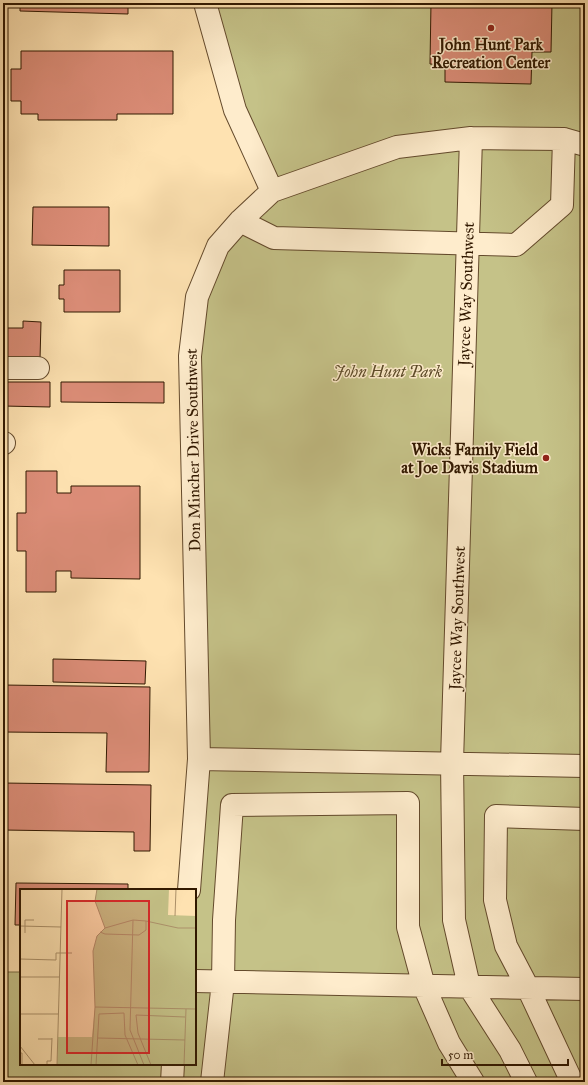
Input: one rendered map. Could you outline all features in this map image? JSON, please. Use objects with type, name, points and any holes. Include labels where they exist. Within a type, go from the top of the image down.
[{"type":"street","points":[[205,3],[235,110],[272,191]]},
{"type":"street","name":"Don Mincher Drive Southwest","points":[[189,889],[199,759],[190,356],[197,297],[218,246],[240,221],[272,191],[398,147],[471,138],[564,139],[585,145]]},
{"type":"street","name":"Jaycee Way Southwest","points":[[471,138],[452,762],[454,920],[469,986],[510,1050],[526,1082]]},
{"type":"street","points":[[240,221],[274,238],[516,245],[562,205],[564,139]]},
{"type":"street","points":[[3,368],[38,368]]},
{"type":"street","points":[[199,759],[452,762],[585,766]]},
{"type":"street","points":[[212,1082],[223,982],[224,920],[232,805],[408,803],[408,928],[424,986],[449,1043],[473,1082]]},
{"type":"street","points":[[572,1082],[528,988],[506,946],[495,900],[496,816],[585,819]]},
{"type":"street","points":[[196,981],[585,989]]},
{"type":"street","points":[[172,1082],[173,1065]]},
{"type":"green space","name":"John Hunt Park","points":[[205,3],[585,3],[585,1082],[3,1082],[3,972],[20,972],[20,1065],[196,1065],[196,889],[190,356],[218,246],[272,191]]},
{"type":"building","points":[[20,3],[128,3],[128,14],[20,11]]},
{"type":"building","name":"John Hunt Park Recreation Center","points":[[431,3],[552,3],[551,52],[532,52],[531,84],[445,82],[445,65],[430,64]]},
{"type":"building","points":[[21,51],[173,51],[173,114],[117,114],[117,120],[38,120],[38,114],[21,114],[21,101],[11,101],[11,69],[21,69]]},
{"type":"building","points":[[33,207],[109,207],[109,246],[32,245]]},
{"type":"building","points":[[64,270],[120,270],[120,312],[64,312],[64,299],[59,299],[59,285],[64,285]]},
{"type":"building","points":[[23,321],[41,322],[40,359],[3,358],[3,328],[23,328]]},
{"type":"building","points":[[3,382],[50,382],[50,407],[3,406]]},
{"type":"building","points":[[61,382],[164,382],[164,403],[61,402]]},
{"type":"building","points":[[26,471],[57,471],[57,493],[71,493],[71,486],[140,486],[140,579],[71,578],[71,571],[56,571],[56,592],[26,592],[26,551],[17,551],[17,513],[26,513]]},
{"type":"building","points":[[53,659],[146,661],[145,684],[53,682]]},
{"type":"building","points":[[3,685],[150,687],[149,772],[106,772],[107,733],[3,732]]},
{"type":"building","points":[[3,783],[151,785],[150,851],[134,851],[134,832],[3,830]]},
{"type":"building","points":[[16,883],[128,884],[128,889],[20,889],[20,925],[15,925]]},
{"type":"place","name":"John Hunt Park Recreation Center","points":[[491,28]]},
{"type":"place","name":"Wicks Family Field at Joe Davis Stadium","points":[[546,458]]}]
